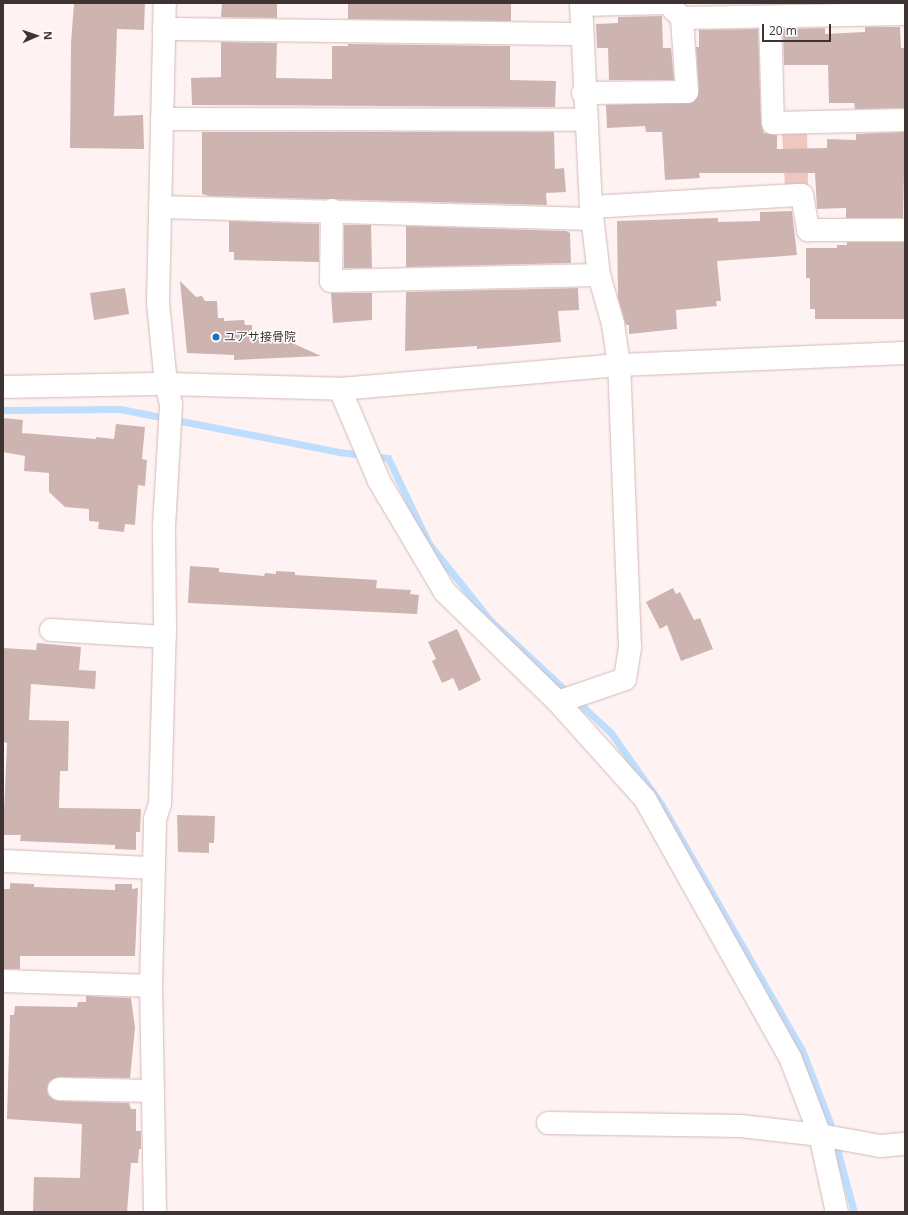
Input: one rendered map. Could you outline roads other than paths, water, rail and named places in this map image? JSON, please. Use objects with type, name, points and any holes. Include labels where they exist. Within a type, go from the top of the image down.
[{"type":"street","points":[[155,1212],[151,986],[155,819],[160,804],[165,637],[164,527],[171,404],[166,384],[158,303],[165,3]]},
{"type":"street","points":[[558,702],[625,679],[630,647],[619,364],[613,324],[599,275],[592,213],[583,93],[580,34],[581,4],[667,3],[682,18],[686,92],[583,93]]},
{"type":"street","points":[[682,18],[905,14]]},
{"type":"street","points":[[770,17],[774,123],[905,120]]},
{"type":"street","points":[[164,29],[580,34]]},
{"type":"street","points":[[162,119],[585,120]]},
{"type":"street","points":[[160,207],[592,213],[802,195],[808,230],[905,230]]},
{"type":"street","points":[[332,210],[331,281],[599,275]]},
{"type":"street","points":[[3,387],[166,384],[340,390],[619,364],[905,353]]},
{"type":"street","points":[[340,390],[379,481],[446,592],[558,702],[644,799],[790,1057],[820,1135],[837,1212]]},
{"type":"street","points":[[51,630],[165,637]]},
{"type":"street","points":[[3,861],[154,868]]},
{"type":"street","points":[[3,981],[151,986]]},
{"type":"street","points":[[60,1089],[152,1091]]},
{"type":"street","points":[[548,1123],[741,1126],[820,1135],[880,1146],[905,1144]]},
{"type":"waterway","points":[[3,410],[120,409],[339,452],[388,458],[429,544],[490,620],[611,733],[661,804],[802,1050],[830,1123],[854,1212]]},
{"type":"place","name":"ユアサ接骨院","points":[[216,337]]}]
